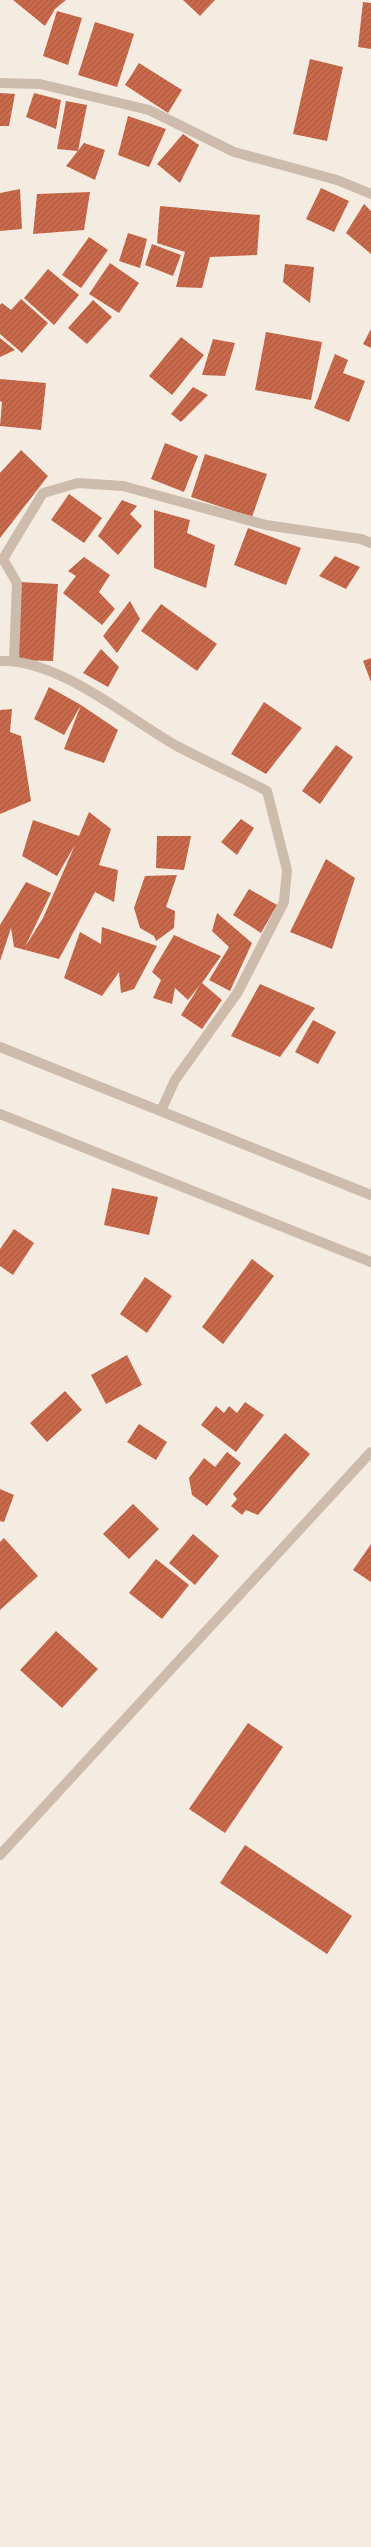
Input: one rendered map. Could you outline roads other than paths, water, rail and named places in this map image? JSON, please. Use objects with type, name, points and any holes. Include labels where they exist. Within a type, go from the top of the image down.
[{"type":"street","points":[[0,83],[40,84],[149,110],[234,152],[337,180],[371,194]]},
{"type":"street","points":[[14,660],[17,583],[3,559],[43,492],[78,483],[122,486],[266,525],[362,539],[371,543]]},
{"type":"street","points":[[0,661],[14,660],[57,673],[175,744],[268,791],[287,870],[284,902],[238,992],[175,1080],[161,1111]]},
{"type":"street","points":[[0,1047],[371,1195]]},
{"type":"street","points":[[0,1114],[371,1262]]},
{"type":"street","points":[[0,1855],[371,1452]]}]
